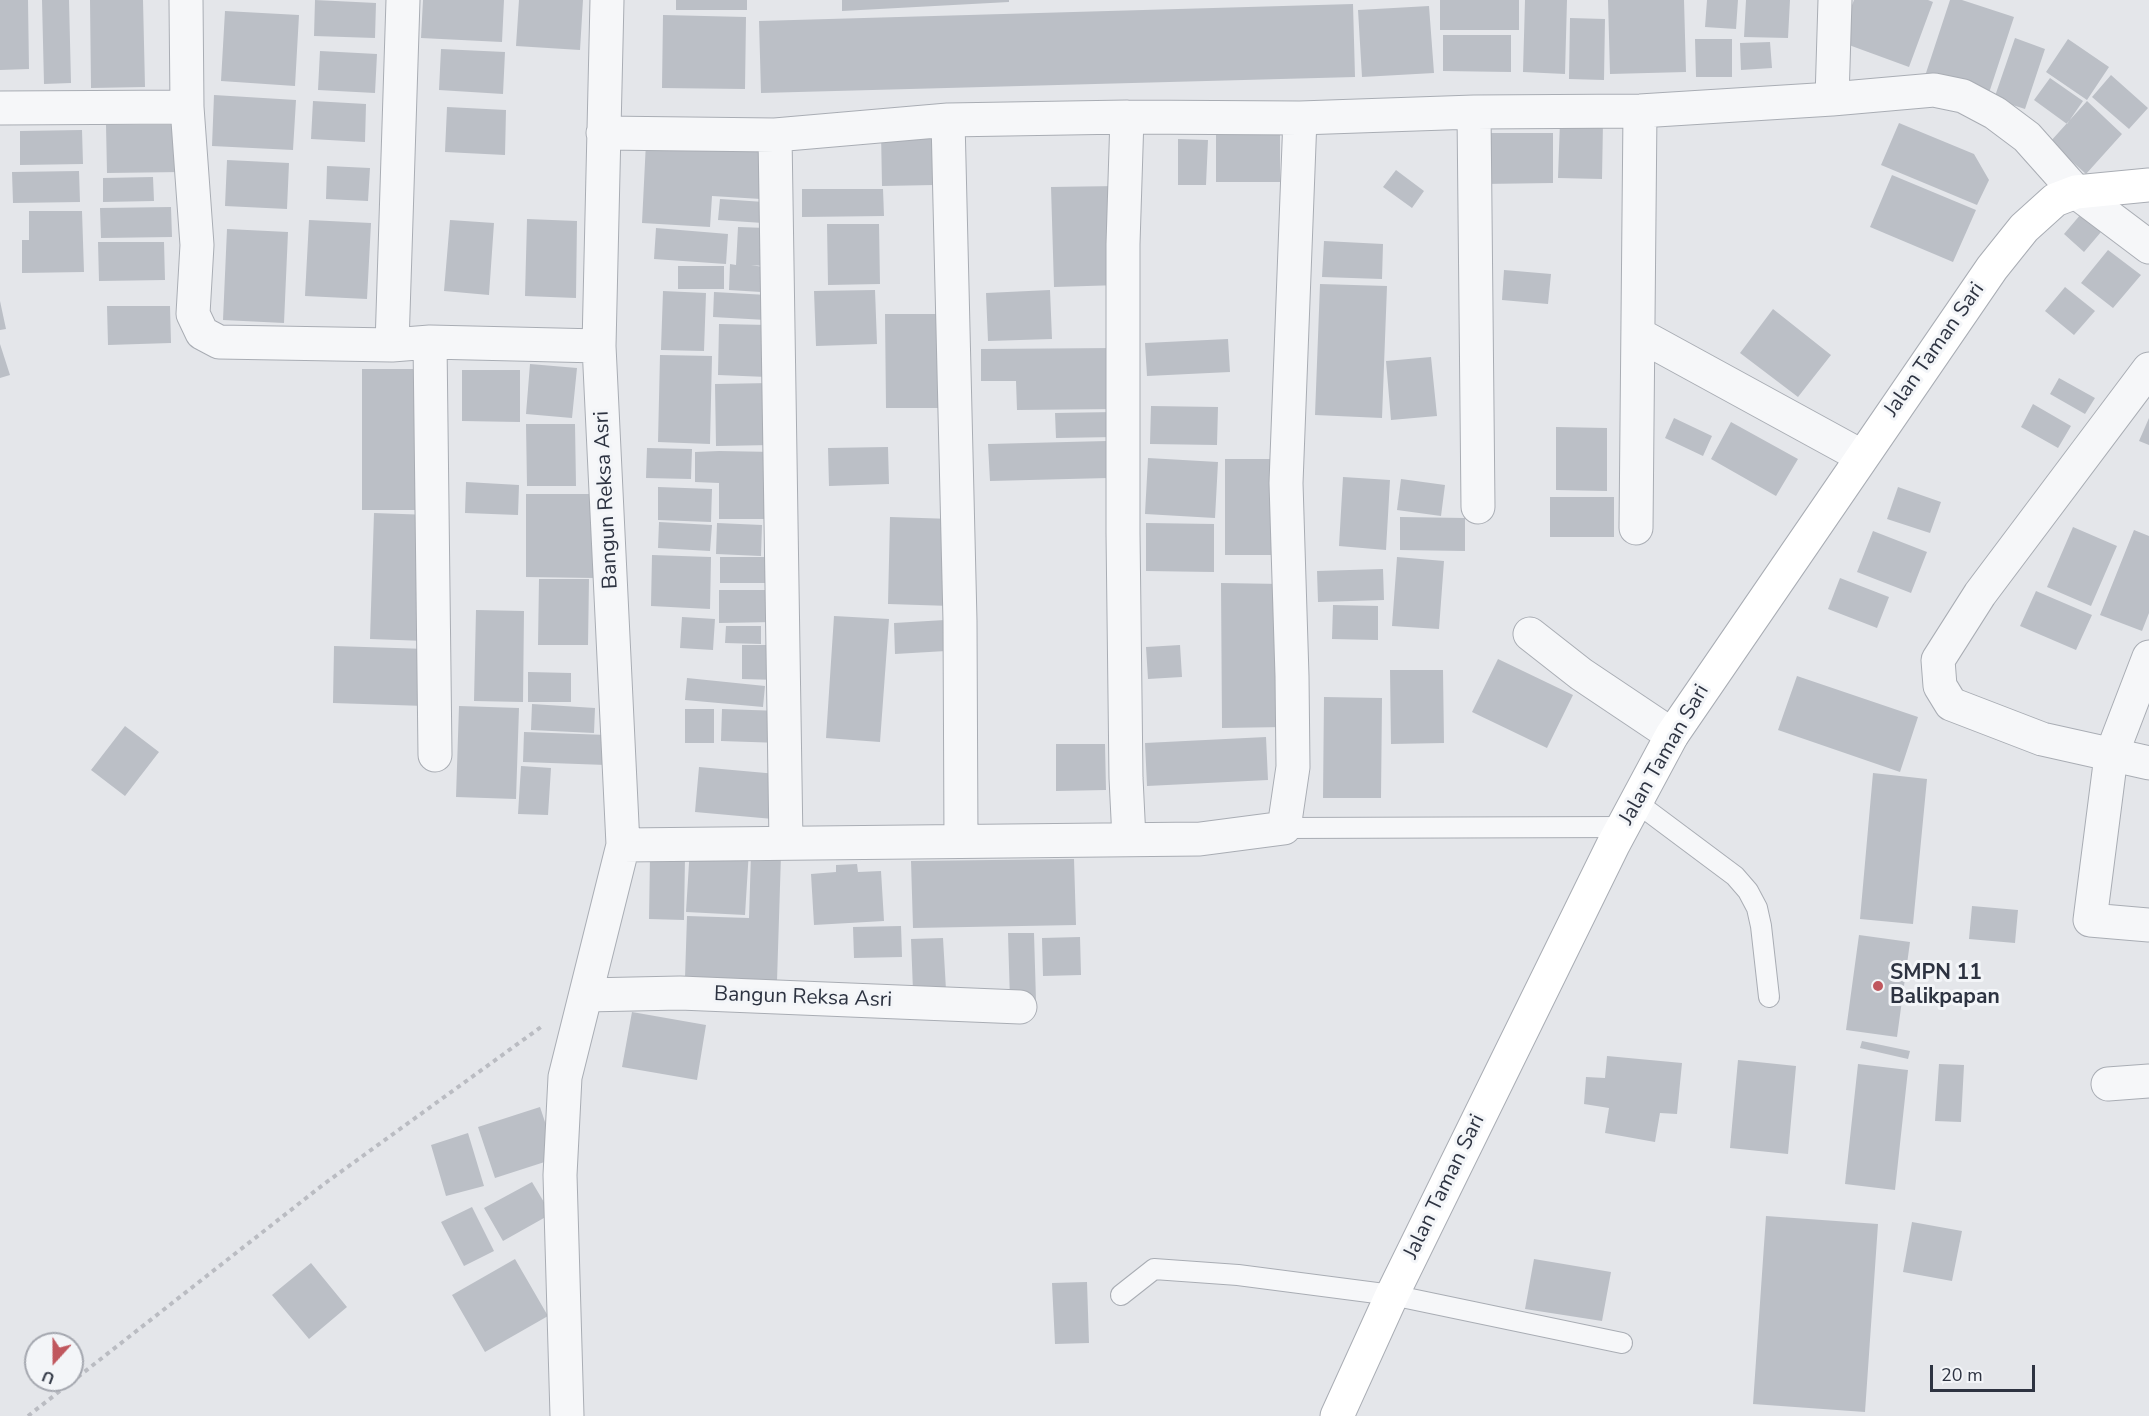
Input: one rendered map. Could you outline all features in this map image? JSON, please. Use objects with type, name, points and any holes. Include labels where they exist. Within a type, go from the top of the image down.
[{"type":"street","points":[[186,0],[187,107],[197,245],[193,314],[202,333],[219,342],[392,345],[430,342],[599,346]]},
{"type":"street","points":[[392,345],[403,0]]},
{"type":"street","name":"Bangun Reksa Asri","points":[[567,1416],[561,1164],[566,1077],[622,845],[599,346],[607,0]]},
{"type":"street","points":[[1833,99],[1835,0]]},
{"type":"street","points":[[603,133],[775,135],[948,120],[1127,117],[1300,118],[1474,112],[1640,111],[1934,90],[1963,96],[1995,113],[2027,137],[2076,192],[2149,247]]},
{"type":"street","points":[[0,108],[187,107]]},
{"type":"street","points":[[1636,528],[1640,111]]},
{"type":"street","points":[[1474,112],[1478,507]]},
{"type":"street","points":[[1127,117],[1123,243],[1126,778],[1129,839]]},
{"type":"street","points":[[622,845],[1200,839],[1284,828],[1293,767],[1286,483],[1300,118]]},
{"type":"street","points":[[948,120],[960,621],[961,841]]},
{"type":"street","points":[[775,135],[786,843]]},
{"type":"street","name":"Jalan Taman Sari","points":[[1336,1416],[1392,1295],[1629,814],[1672,735],[1861,456],[1992,268],[2024,228],[2055,200],[2076,192],[2149,185]]},
{"type":"street","points":[[1638,334],[1861,456]]},
{"type":"street","points":[[430,342],[435,755]]},
{"type":"street","points":[[2149,369],[1980,594],[1938,660],[1940,686],[1951,704],[2042,739],[2149,763]]},
{"type":"street","points":[[1530,634],[1581,674],[1672,735]]},
{"type":"street","points":[[2149,657],[2111,756],[2090,920],[2149,925]]},
{"type":"street","name":"Bangun Reksa Asri","points":[[586,994],[680,993],[1020,1007]]},
{"type":"street","points":[[2108,1084],[2149,1081]]},
{"type":"lane","points":[[1284,828],[1629,814],[1735,876],[1748,891],[1757,908],[1761,926],[1769,997]]},
{"type":"lane","points":[[1121,1295],[1154,1269],[1238,1275],[1392,1295],[1622,1343]]},
{"type":"path","points":[[28,1416],[324,1185],[586,994]]},
{"type":"building","points":[[0,0],[28,0],[29,69],[0,70]]},
{"type":"building","points":[[42,0],[69,0],[71,83],[44,84]]},
{"type":"building","points":[[90,0],[143,0],[145,87],[91,88]]},
{"type":"building","points":[[315,0],[376,3],[375,38],[314,36]]},
{"type":"building","points":[[423,0],[504,0],[502,42],[421,38]]},
{"type":"building","points":[[519,0],[583,0],[580,50],[516,46]]},
{"type":"building","points":[[676,0],[747,0],[747,10],[676,10]]},
{"type":"building","points":[[842,0],[1009,0],[1009,2],[842,11]]},
{"type":"building","points":[[1440,0],[1519,0],[1519,30],[1440,30]]},
{"type":"building","points":[[1525,0],[1567,0],[1565,74],[1523,72]]},
{"type":"building","points":[[1608,0],[1684,0],[1686,72],[1610,74]]},
{"type":"building","points":[[1707,0],[1738,0],[1736,29],[1705,27]]},
{"type":"building","points":[[1746,0],[1790,0],[1788,38],[1744,37]]},
{"type":"building","points":[[1854,0],[1928,0],[1933,2],[1909,67],[1838,41]]},
{"type":"building","points":[[1950,0],[1962,0],[2014,17],[1988,96],[1925,76]]},
{"type":"building","points":[[1353,4],[1355,77],[761,93],[759,21]]},
{"type":"building","points":[[1429,6],[1434,73],[1362,77],[1358,10]]},
{"type":"building","points":[[225,11],[299,15],[295,86],[221,81]]},
{"type":"building","points":[[663,15],[746,17],[745,89],[662,88]]},
{"type":"building","points":[[1570,18],[1605,19],[1604,80],[1569,79]]},
{"type":"building","points":[[1443,35],[1511,35],[1511,72],[1443,71]]},
{"type":"building","points":[[2015,38],[2045,49],[2025,109],[1994,99]]},
{"type":"building","points":[[1695,39],[1732,39],[1732,77],[1696,77]]},
{"type":"building","points":[[2068,39],[2109,67],[2087,100],[2046,72]]},
{"type":"building","points":[[1770,42],[1772,68],[1741,70],[1740,43]]},
{"type":"building","points":[[441,49],[505,52],[503,94],[439,90]]},
{"type":"building","points":[[320,51],[377,54],[375,93],[318,90]]},
{"type":"building","points":[[2111,75],[2148,108],[2129,129],[2092,97]]},
{"type":"building","points":[[2050,78],[2083,101],[2067,124],[2034,100]]},
{"type":"building","points":[[214,95],[296,100],[293,150],[212,146]]},
{"type":"building","points":[[313,101],[366,104],[365,142],[311,139]]},
{"type":"building","points":[[2087,101],[2122,134],[2086,174],[2050,142]]},
{"type":"building","points":[[447,107],[506,110],[505,155],[445,152]]},
{"type":"building","points":[[1560,121],[1603,122],[1602,179],[1558,178]]},
{"type":"building","points":[[1899,123],[1974,154],[1989,180],[1977,205],[1881,165]]},
{"type":"building","points":[[106,125],[182,125],[182,172],[107,173]]},
{"type":"building","points":[[1216,126],[1280,127],[1280,182],[1216,182]]},
{"type":"building","points":[[82,130],[83,164],[20,165],[20,131]]},
{"type":"building","points":[[932,131],[934,185],[882,186],[881,132]]},
{"type":"building","points":[[1482,133],[1553,133],[1553,183],[1483,184]]},
{"type":"building","points":[[1178,139],[1208,140],[1206,185],[1178,185]]},
{"type":"building","points":[[646,142],[763,148],[761,199],[712,196],[710,227],[642,223]]},
{"type":"building","points":[[227,160],[289,163],[287,209],[225,206]]},
{"type":"building","points":[[327,166],[370,168],[368,201],[326,199]]},
{"type":"building","points":[[1396,170],[1424,191],[1412,208],[1383,187]]},
{"type":"building","points":[[79,171],[80,202],[13,203],[12,172]]},
{"type":"building","points":[[1892,175],[1976,210],[1953,262],[1870,227]]},
{"type":"building","points":[[153,177],[154,201],[103,202],[103,178]]},
{"type":"building","points":[[1117,186],[1120,285],[1054,287],[1051,187]]},
{"type":"building","points":[[802,189],[883,189],[884,216],[802,217]]},
{"type":"building","points":[[720,199],[764,202],[763,223],[718,220]]},
{"type":"building","points":[[171,207],[172,237],[101,238],[100,208]]},
{"type":"building","points":[[29,211],[82,211],[84,272],[22,273],[22,240],[29,240]]},
{"type":"building","points":[[2081,214],[2101,232],[2084,252],[2064,234]]},
{"type":"building","points":[[527,219],[577,221],[576,298],[525,296]]},
{"type":"building","points":[[309,220],[371,223],[367,299],[305,296]]},
{"type":"building","points":[[450,220],[494,223],[489,295],[444,291]]},
{"type":"building","points":[[827,224],[879,224],[880,284],[828,285]]},
{"type":"building","points":[[738,227],[767,228],[765,266],[751,265],[763,267],[761,292],[729,290],[730,264],[736,265]]},
{"type":"building","points":[[656,228],[728,234],[726,264],[654,259]]},
{"type":"building","points":[[227,229],[288,232],[284,323],[223,320]]},
{"type":"building","points":[[1324,241],[1383,244],[1382,279],[1322,277]]},
{"type":"building","points":[[98,242],[164,242],[165,280],[99,281]]},
{"type":"building","points":[[2108,250],[2141,275],[2113,308],[2081,283]]},
{"type":"building","points":[[678,266],[724,266],[724,289],[678,289]]},
{"type":"building","points":[[1504,270],[1551,274],[1548,304],[1502,300]]},
{"type":"building","points":[[1320,284],[1387,286],[1382,418],[1315,415]]},
{"type":"building","points":[[2065,287],[2095,311],[2074,335],[2045,311]]},
{"type":"building","points":[[875,290],[877,344],[816,346],[814,291]]},
{"type":"building","points":[[1050,290],[1052,339],[988,341],[986,293]]},
{"type":"building","points":[[663,291],[706,293],[704,351],[661,350]]},
{"type":"building","points":[[714,292],[767,295],[766,320],[713,317]]},
{"type":"building","points":[[0,301],[6,329],[0,330]]},
{"type":"building","points":[[107,306],[170,306],[171,343],[108,345]]},
{"type":"building","points":[[1773,309],[1831,355],[1798,397],[1740,353]]},
{"type":"building","points":[[885,314],[949,314],[950,408],[886,408]]},
{"type":"building","points":[[719,324],[768,325],[767,377],[718,375]]},
{"type":"building","points":[[1228,339],[1230,372],[1147,376],[1145,343]]},
{"type":"building","points":[[0,344],[10,375],[0,378]]},
{"type":"building","points":[[1116,348],[1118,409],[1017,410],[1016,381],[981,381],[981,349]]},
{"type":"building","points":[[660,355],[712,356],[710,444],[658,442]]},
{"type":"building","points":[[1431,357],[1437,416],[1391,420],[1386,361]]},
{"type":"building","points":[[530,364],[577,368],[572,418],[526,414]]},
{"type":"building","points":[[362,369],[420,369],[421,510],[362,510]]},
{"type":"building","points":[[462,370],[520,370],[520,422],[462,421]]},
{"type":"building","points":[[2059,378],[2095,398],[2085,414],[2050,394]]},
{"type":"building","points":[[770,383],[772,445],[716,446],[715,384]]},
{"type":"building","points":[[2033,404],[2071,426],[2058,448],[2021,427]]},
{"type":"building","points":[[1151,406],[1218,407],[1217,445],[1150,444]]},
{"type":"building","points":[[1114,412],[1115,437],[1056,438],[1055,413]]},
{"type":"building","points":[[1674,418],[1712,436],[1703,456],[1665,438]]},
{"type":"building","points":[[2149,418],[2149,445],[2139,441]]},
{"type":"building","points":[[1731,422],[1798,459],[1776,496],[1711,459]]},
{"type":"building","points":[[526,424],[575,424],[576,486],[527,486]]},
{"type":"building","points":[[1556,427],[1607,428],[1607,491],[1556,490]]},
{"type":"building","points":[[1107,441],[1108,478],[990,481],[988,444]]},
{"type":"building","points":[[888,447],[889,484],[829,486],[828,448]]},
{"type":"building","points":[[647,448],[692,449],[691,479],[646,478]]},
{"type":"building","points":[[695,452],[775,452],[775,519],[719,519],[719,483],[695,482]]},
{"type":"building","points":[[1148,458],[1218,462],[1215,518],[1145,514]]},
{"type":"building","points":[[1225,459],[1279,459],[1279,555],[1225,555]]},
{"type":"building","points":[[1343,477],[1390,480],[1386,550],[1339,546]]},
{"type":"building","points":[[1401,479],[1445,485],[1441,516],[1397,510]]},
{"type":"building","points":[[466,482],[519,485],[518,515],[465,513]]},
{"type":"building","points":[[658,487],[712,489],[711,522],[658,520]]},
{"type":"building","points":[[1898,487],[1941,502],[1930,533],[1887,519]]},
{"type":"building","points":[[526,494],[596,494],[595,578],[526,577]]},
{"type":"building","points":[[1550,497],[1614,497],[1614,537],[1550,537]]},
{"type":"building","points":[[374,513],[430,515],[426,641],[370,639]]},
{"type":"building","points":[[890,517],[953,519],[951,606],[888,604]]},
{"type":"building","points":[[1400,517],[1465,518],[1465,551],[1400,550]]},
{"type":"building","points":[[659,522],[712,525],[710,551],[658,548]]},
{"type":"building","points":[[717,523],[762,525],[761,556],[716,554]]},
{"type":"building","points":[[1146,523],[1214,524],[1214,572],[1146,571]]},
{"type":"building","points":[[2073,527],[2117,546],[2091,606],[2047,587]]},
{"type":"building","points":[[2134,530],[2149,536],[2149,613],[2142,631],[2100,615]]},
{"type":"building","points":[[1873,531],[1927,552],[1911,593],[1857,572]]},
{"type":"building","points":[[652,555],[711,557],[710,609],[651,606]]},
{"type":"building","points":[[720,557],[765,557],[765,583],[720,583]]},
{"type":"building","points":[[1397,557],[1444,561],[1439,629],[1392,626]]},
{"type":"building","points":[[1383,569],[1384,600],[1318,602],[1317,571]]},
{"type":"building","points":[[1840,578],[1889,597],[1877,628],[1828,609]]},
{"type":"building","points":[[539,579],[589,579],[588,645],[538,645]]},
{"type":"building","points":[[1221,583],[1283,584],[1285,727],[1222,728]]},
{"type":"building","points":[[719,590],[774,590],[774,622],[719,623]]},
{"type":"building","points":[[2036,591],[2092,615],[2076,650],[2020,626]]},
{"type":"building","points":[[1333,605],[1378,606],[1378,640],[1332,639]]},
{"type":"building","points":[[476,610],[524,611],[523,702],[474,701]]},
{"type":"building","points":[[834,616],[889,619],[880,742],[826,738]]},
{"type":"building","points":[[682,617],[715,619],[713,650],[680,648]]},
{"type":"building","points":[[945,620],[946,651],[895,654],[894,623]]},
{"type":"building","points":[[726,626],[761,626],[761,644],[725,643]]},
{"type":"building","points":[[742,645],[779,645],[779,680],[742,679]]},
{"type":"building","points":[[1180,645],[1182,677],[1148,679],[1146,647]]},
{"type":"building","points":[[334,646],[427,649],[425,706],[333,703]]},
{"type":"building","points":[[1498,659],[1573,695],[1547,748],[1472,712]]},
{"type":"building","points":[[1390,670],[1443,670],[1444,743],[1391,744]]},
{"type":"building","points":[[528,672],[571,673],[571,702],[528,702]]},
{"type":"building","points":[[1797,676],[1918,717],[1900,772],[1778,730]]},
{"type":"building","points":[[687,678],[765,686],[763,707],[685,700]]},
{"type":"building","points":[[1324,697],[1382,698],[1381,798],[1323,798]]},
{"type":"building","points":[[532,704],[595,708],[594,733],[531,730]]},
{"type":"building","points":[[459,706],[519,708],[516,799],[456,797]]},
{"type":"building","points":[[685,709],[714,709],[714,743],[685,743]]},
{"type":"building","points":[[722,709],[781,711],[781,743],[721,741]]},
{"type":"building","points":[[125,726],[159,752],[125,796],[91,770]]},
{"type":"building","points":[[524,732],[607,735],[606,765],[523,762]]},
{"type":"building","points":[[1266,737],[1268,780],[1147,786],[1145,743]]},
{"type":"building","points":[[1056,744],[1105,744],[1106,790],[1056,791]]},
{"type":"building","points":[[521,766],[551,768],[548,815],[518,814]]},
{"type":"building","points":[[699,767],[777,774],[773,819],[695,812]]},
{"type":"building","points":[[1873,773],[1927,779],[1913,924],[1860,919]]},
{"type":"building","points":[[690,847],[749,850],[745,915],[686,912]]},
{"type":"building","points":[[751,854],[781,855],[777,981],[685,978],[687,916],[749,918]]},
{"type":"building","points":[[650,856],[685,857],[684,920],[649,919]]},
{"type":"building","points":[[1074,859],[1076,925],[913,928],[911,861]]},
{"type":"building","points":[[857,864],[858,872],[881,871],[884,921],[814,925],[811,874],[836,872],[836,865]]},
{"type":"building","points":[[1972,906],[2018,910],[2015,943],[1969,939]]},
{"type":"building","points":[[901,926],[902,957],[854,958],[853,927]]},
{"type":"building","points":[[1008,933],[1034,933],[1036,1001],[1010,1001]]},
{"type":"building","name":"SMPN 11 Balikpapan","points":[[1859,935],[1910,942],[1897,1037],[1846,1030]]},
{"type":"building","points":[[1080,937],[1081,975],[1043,976],[1042,938]]},
{"type":"building","points":[[943,938],[946,990],[913,991],[911,939]]},
{"type":"building","points":[[632,1012],[706,1025],[697,1080],[622,1067]]},
{"type":"building","points":[[1862,1041],[1910,1051],[1908,1059],[1860,1048]]},
{"type":"building","points":[[1607,1056],[1682,1063],[1677,1114],[1660,1113],[1655,1142],[1605,1133],[1609,1108],[1584,1104],[1586,1077],[1605,1078]]},
{"type":"building","points":[[1738,1060],[1796,1066],[1788,1154],[1730,1148]]},
{"type":"building","points":[[1858,1064],[1908,1070],[1895,1190],[1845,1184]]},
{"type":"building","points":[[1939,1064],[1964,1065],[1961,1122],[1935,1121]]},
{"type":"building","points":[[540,1107],[557,1158],[495,1178],[478,1127]]},
{"type":"building","points":[[468,1133],[484,1186],[446,1196],[431,1145]]},
{"type":"building","points":[[532,1182],[551,1214],[503,1241],[484,1208]]},
{"type":"building","points":[[472,1207],[494,1251],[464,1266],[441,1222]]},
{"type":"building","points":[[1766,1216],[1878,1224],[1865,1412],[1753,1404]]},
{"type":"building","points":[[1912,1222],[1962,1231],[1952,1281],[1903,1272]]},
{"type":"building","points":[[515,1259],[548,1316],[485,1352],[452,1295]]},
{"type":"building","points":[[1534,1259],[1611,1272],[1602,1321],[1525,1309]]},
{"type":"building","points":[[311,1263],[347,1307],[309,1339],[272,1295]]},
{"type":"building","points":[[1087,1282],[1089,1343],[1055,1344],[1052,1283]]},
{"type":"place","name":"SMPN 11 Balikpapan","points":[[1878,986]]}]
